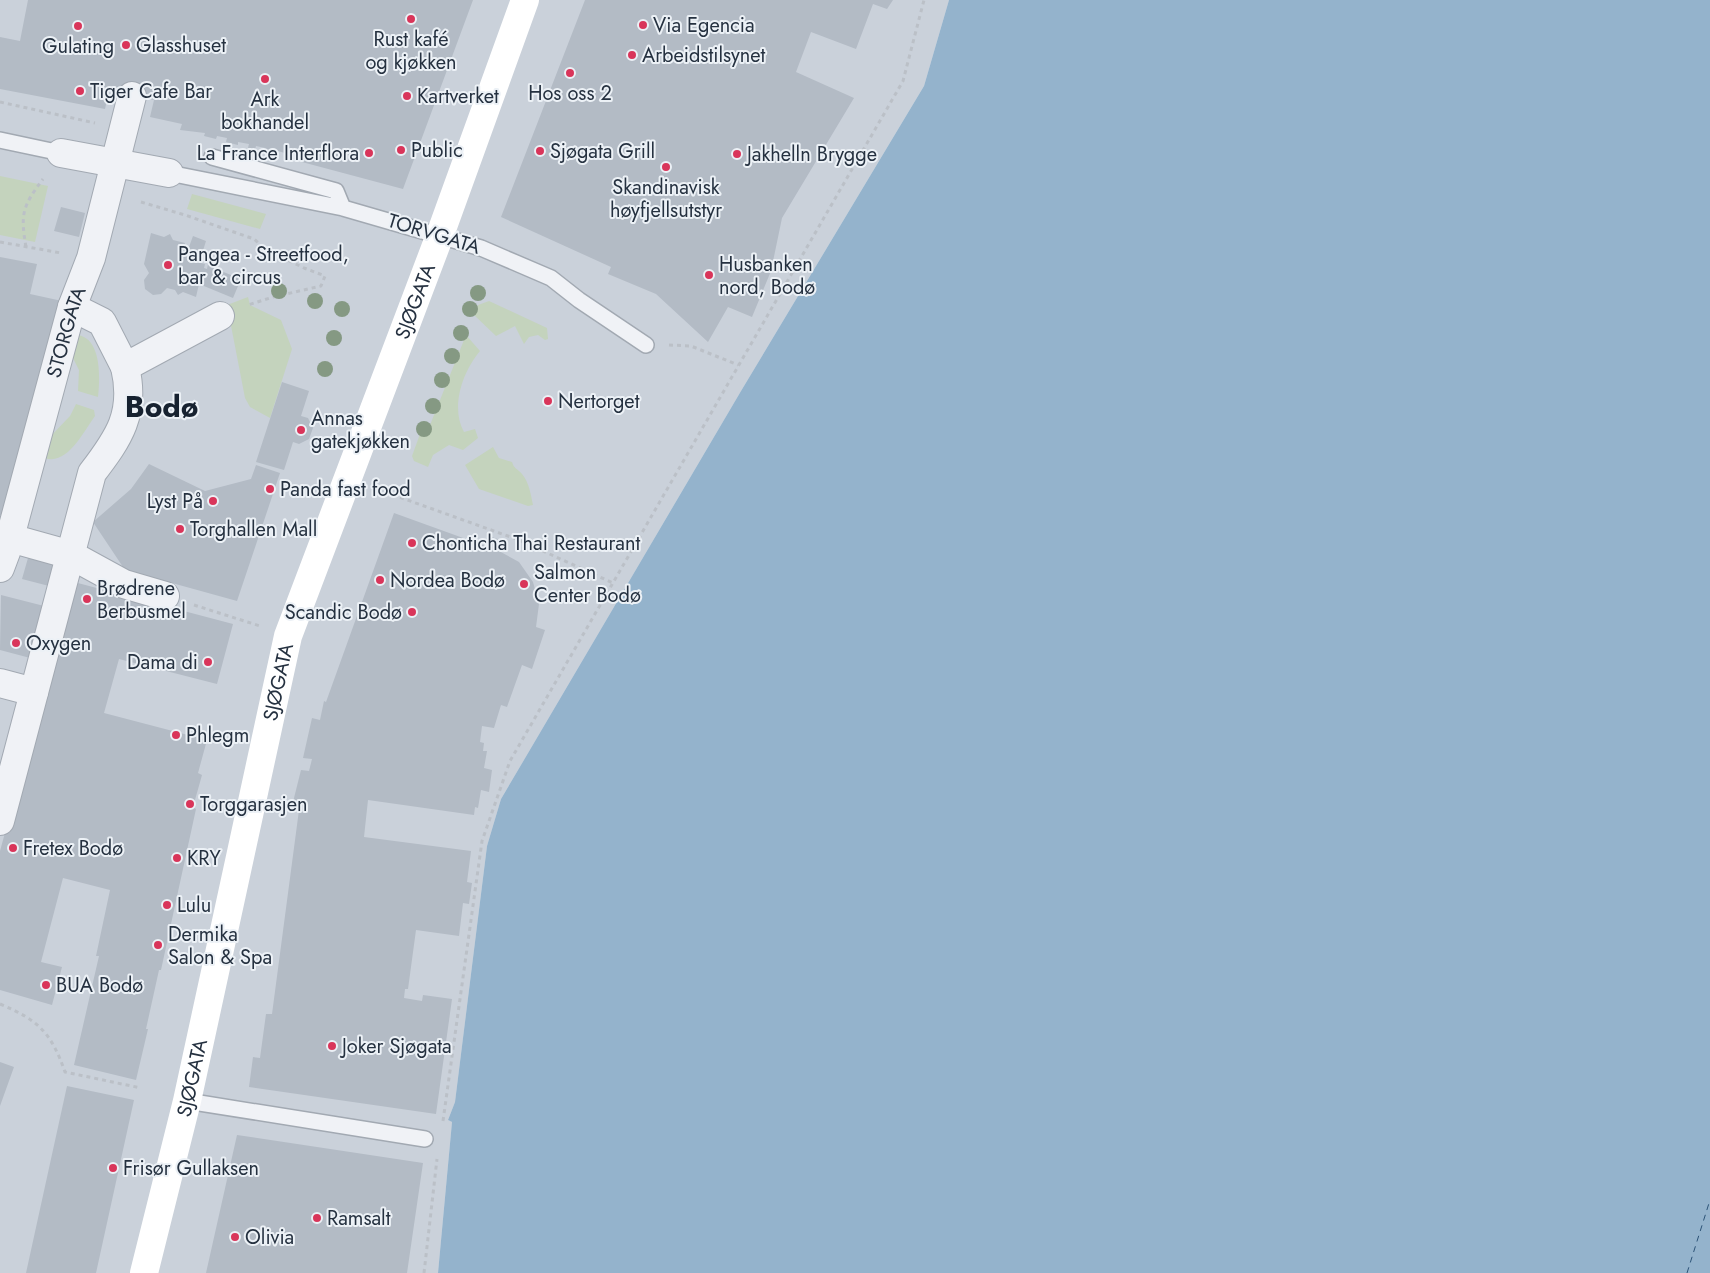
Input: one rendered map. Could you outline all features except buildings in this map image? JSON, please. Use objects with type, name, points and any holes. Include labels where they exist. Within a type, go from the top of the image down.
[{"type":"street","name":"SJØGATA","points":[[144,1273],[187,1101],[288,636],[440,235],[525,0]]},
{"type":"street","name":"STORGATA","points":[[4,552],[72,307],[91,258],[122,129],[132,96]]},
{"type":"street","points":[[61,153],[169,173]]},
{"type":"street","points":[[0,821],[92,473],[116,441],[126,420],[129,403],[129,383],[125,367],[102,322],[72,307]]},
{"type":"street","points":[[125,367],[220,316]]},
{"type":"street","points":[[4,552],[71,555],[124,584],[165,596]]},
{"type":"street","points":[[0,683],[34,692]]},
{"type":"lane","points":[[0,140],[61,153]]},
{"type":"lane","points":[[212,157],[336,191],[343,208]]},
{"type":"lane","name":"TORVGATA","points":[[169,173],[343,208],[481,248],[551,278],[579,300],[646,345]]},
{"type":"lane","points":[[187,1101],[425,1139]]},
{"type":"path","points":[[442,1123],[482,841],[510,761],[903,81],[924,0]]},
{"type":"path","points":[[0,102],[122,129]]},
{"type":"path","points":[[26,247],[22,221],[28,200],[45,176]]},
{"type":"path","points":[[107,192],[185,215],[254,239],[265,249],[325,276],[321,286],[250,304]]},
{"type":"path","points":[[0,242],[91,258]]},
{"type":"path","points":[[646,345],[691,346],[738,365]]},
{"type":"path","points":[[385,492],[519,540],[613,582]]},
{"type":"path","points":[[165,596],[265,628]]},
{"type":"path","points":[[0,1004],[34,1020],[56,1047],[65,1072],[141,1088]]},
{"type":"path","points":[[424,1273],[438,1150]]},
{"type":"shaded area","points":[[0,0],[949,0],[924,86],[741,391],[501,799],[487,846],[455,1102],[448,1120],[452,1122],[438,1273],[0,1273]]},
{"type":"green space","points":[[0,176],[48,186],[35,242],[0,235]]},
{"type":"green space","points":[[192,194],[266,214],[260,229],[187,209]]},
{"type":"green space","points":[[248,297],[250,305],[281,320],[292,349],[270,418],[250,407],[245,398],[227,305]]},
{"type":"green space","points":[[489,301],[547,328],[548,339],[545,340],[538,335],[529,337],[524,344],[515,326],[496,336],[473,314],[478,305]]},
{"type":"green space","points":[[78,335],[86,338],[92,344],[98,361],[98,397],[78,391],[79,370],[72,356]]},
{"type":"green space","points":[[466,335],[480,351],[468,369],[460,390],[458,412],[464,432],[475,429],[478,438],[463,450],[449,445],[433,455],[428,467],[414,461],[412,456],[420,434],[426,435]]},
{"type":"green space","points":[[76,404],[94,410],[95,416],[68,452],[61,457],[45,458],[47,440],[70,416]]},
{"type":"green space","points":[[493,447],[499,458],[512,462],[515,468],[521,472],[529,489],[533,505],[528,506],[479,489],[465,465]]},
{"type":"water","points":[[949,0],[1710,0],[1710,1273],[438,1273],[452,1122],[448,1120],[455,1102],[487,846],[501,799],[741,391],[924,86]]},
{"type":"ferry route","points":[[1687,1273],[1710,1200]]},
{"type":"place","name":"Rust kafé og kjøkken","points":[[411,19]]},
{"type":"place","name":"Via Egencia","points":[[643,25]]},
{"type":"place","name":"Gulating","points":[[78,26]]},
{"type":"place","name":"Glasshuset","points":[[126,45]]},
{"type":"place","name":"Arbeidstilsynet","points":[[632,55]]},
{"type":"place","name":"Hos oss 2","points":[[570,73]]},
{"type":"place","name":"Ark bokhandel","points":[[265,79]]},
{"type":"place","name":"Tiger Cafe Bar","points":[[80,91]]},
{"type":"place","name":"Kartverket","points":[[407,96]]},
{"type":"place","name":"Public","points":[[401,150]]},
{"type":"place","name":"Sjøgata Grill","points":[[540,151]]},
{"type":"place","name":"La France Interflora","points":[[369,153]]},
{"type":"place","name":"Jakhelln Brygge","points":[[737,154]]},
{"type":"place","name":"Skandinavisk høyfjellsutstyr","points":[[666,167]]},
{"type":"place","name":"Pangea - Streetfood, bar & circus","points":[[168,265]]},
{"type":"place","name":"Husbanken nord, Bodø","points":[[709,275]]},
{"type":"place","name":"Nertorget","points":[[548,401]]},
{"type":"place","name":"Annas gatekjøkken","points":[[301,430]]},
{"type":"place","name":"Panda fast food","points":[[270,489]]},
{"type":"place","name":"Lyst På","points":[[213,501]]},
{"type":"place","name":"Torghallen Mall","points":[[180,529]]},
{"type":"place","name":"Chonticha Thai Restaurant","points":[[412,543]]},
{"type":"place","name":"Nordea Bodø","points":[[380,580]]},
{"type":"place","name":"Salmon Center Bodø","points":[[524,584]]},
{"type":"place","name":"Brødrene Berbusmel","points":[[87,599]]},
{"type":"place","name":"Scandic Bodø","points":[[412,612]]},
{"type":"place","name":"Oxygen","points":[[16,643]]},
{"type":"place","name":"Dama di","points":[[208,662]]},
{"type":"place","name":"Phlegm","points":[[176,735]]},
{"type":"place","name":"Torggarasjen","points":[[190,804]]},
{"type":"place","name":"Fretex Bodø","points":[[13,848]]},
{"type":"place","name":"KRY","points":[[177,858]]},
{"type":"place","name":"Lulu","points":[[167,905]]},
{"type":"place","name":"Dermika Salon & Spa","points":[[158,945]]},
{"type":"place","name":"BUA Bodø","points":[[46,985]]},
{"type":"place","name":"Joker Sjøgata","points":[[332,1046]]},
{"type":"place","name":"Frisør Gullaksen","points":[[113,1168]]},
{"type":"place","name":"Ramsalt","points":[[317,1218]]},
{"type":"place","name":"Olivia","points":[[235,1237]]},
{"type":"district","name":"Bodø","points":[[161,406]]}]
